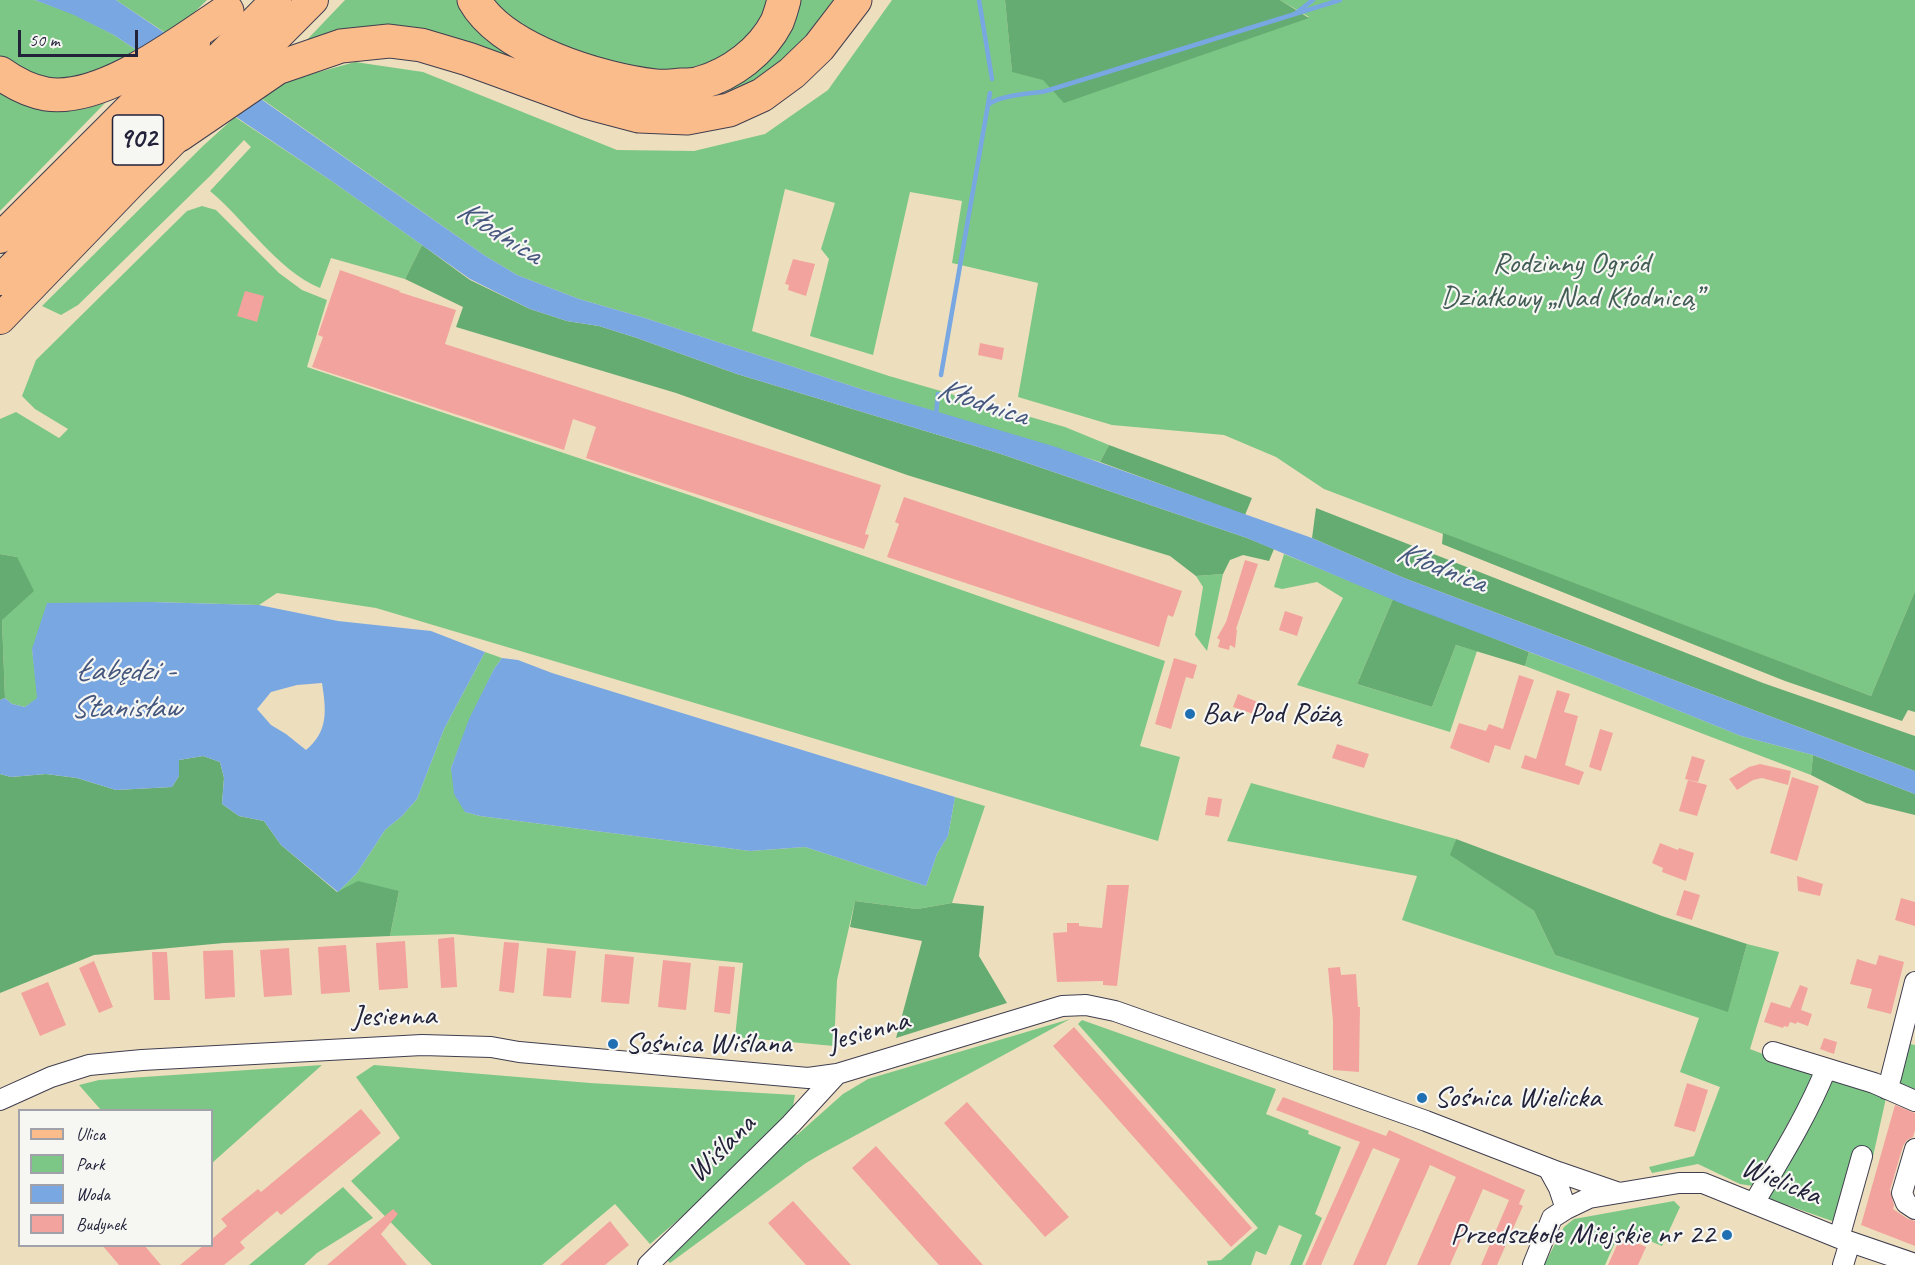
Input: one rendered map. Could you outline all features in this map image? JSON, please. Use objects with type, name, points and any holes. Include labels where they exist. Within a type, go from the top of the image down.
[{"type":"highway","points":[[474,0],[495,25],[524,45],[569,66],[656,87],[699,84],[732,70],[759,47],[777,21],[784,0]]},
{"type":"highway","points":[[179,135],[277,68],[341,46],[389,41],[421,45],[468,59],[586,102],[639,116],[687,118],[729,110],[762,95],[792,73],[819,47],[855,0]]},
{"type":"highway","points":[[0,73],[16,84],[46,94],[67,94],[100,86],[139,69],[232,5]]},
{"type":"main road","name":"902","points":[[0,280],[276,0]]},
{"type":"main road","points":[[0,319],[313,0]]},
{"type":"main road","name":"902","points":[[0,238],[232,5]]},
{"type":"street","points":[[1887,1089],[1915,982]]},
{"type":"street","name":"Jesienna","points":[[0,1100],[51,1077],[89,1065],[142,1060],[411,1046],[491,1047],[519,1052],[808,1078],[837,1074],[1062,1006],[1086,1005],[1115,1011],[1223,1048],[1619,1193]]},
{"type":"street","points":[[1773,1052],[1874,1083],[1915,1101]]},
{"type":"street","points":[[1754,1203],[1798,1129],[1826,1069]]},
{"type":"street","name":"Wiślana","points":[[648,1265],[791,1124],[837,1074]]},
{"type":"street","points":[[1915,1149],[1902,1193],[1906,1203],[1915,1209]]},
{"type":"street","points":[[1843,1265],[1845,1240],[1862,1156]]},
{"type":"street","points":[[1533,1265],[1552,1218],[1566,1209],[1559,1188],[1548,1168]]},
{"type":"street","name":"Wielicka","points":[[1566,1209],[1589,1198],[1679,1183],[1703,1183],[1845,1240],[1915,1264]]},
{"type":"green space","points":[[0,0],[35,0],[74,14],[114,35],[145,56],[52,85],[0,61]]},
{"type":"green space","points":[[116,0],[207,0],[170,36]]},
{"type":"green space","points":[[345,0],[460,0],[546,72],[302,45]]},
{"type":"green space","points":[[488,0],[777,0],[744,52],[661,80],[525,35]]},
{"type":"green space","points":[[800,0],[846,0],[754,89],[719,96],[742,82],[771,58],[795,23]]},
{"type":"green space","name":"Rodzinny Ogród Działkowy „Nad Kłodnicą”","points":[[892,0],[1005,0],[1012,71],[1309,17],[1280,0],[1915,0],[1915,591],[1871,696],[1324,489],[1276,457],[1224,435],[1112,425],[1018,397],[1038,283],[952,263],[962,201],[910,192],[873,355],[810,336],[829,259],[821,249],[835,203],[785,189],[752,331],[889,376],[1065,427],[1109,445],[1100,462],[579,299],[517,275],[484,255],[259,97],[301,77],[355,62],[423,72],[617,150],[694,151],[765,134],[828,90]]},
{"type":"green space","points":[[1005,0],[1280,0],[1309,18],[1064,103],[1043,80],[1012,72]]},
{"type":"green space","points":[[0,90],[54,110],[84,109],[105,103],[0,211]]},
{"type":"green space","points":[[235,117],[422,245],[405,279],[331,258],[320,288],[304,280],[276,257],[210,191],[251,147],[244,140],[78,305],[61,315],[42,306],[204,145]]},
{"type":"green space","points":[[202,206],[216,210],[279,273],[302,290],[327,300],[307,367],[695,497],[1165,661],[1140,746],[1180,757],[1158,841],[376,608],[277,593],[259,605],[152,602],[32,649],[38,698],[25,707],[12,704],[5,698],[2,620],[17,557],[0,554],[0,419],[16,412],[59,438],[68,429],[35,409],[22,396],[36,360],[187,211]]},
{"type":"green space","points":[[422,245],[470,280],[530,309],[567,321],[599,326],[737,374],[998,453],[1274,549],[1269,561],[1243,555],[1230,560],[1223,574],[1196,576],[1170,556],[907,475],[676,393],[456,327],[463,307],[405,279]]},
{"type":"green space","points":[[1109,445],[1252,498],[1245,515],[1100,462]]},
{"type":"green space","points":[[1316,508],[1763,683],[1915,736],[1915,771],[1404,578],[1312,538]]},
{"type":"green space","points":[[1443,533],[1871,696],[1915,591],[1915,712],[1908,710],[1902,721],[1785,681],[1442,544]]},
{"type":"green space","points":[[0,554],[17,557],[34,591],[2,620],[5,698],[0,700]]},
{"type":"green space","points":[[1284,554],[1393,599],[1357,684],[1432,707],[1456,645],[1477,651],[1450,732],[1297,685],[1343,598],[1317,582],[1282,589],[1274,587]]},
{"type":"green space","points":[[1223,574],[1207,651],[1195,635],[1203,587],[1196,576]]},
{"type":"green space","points":[[1393,599],[1529,652],[1525,666],[1456,645],[1432,707],[1357,684]]},
{"type":"green space","points":[[485,652],[502,658],[494,669],[470,719],[451,768],[465,812],[480,816],[750,851],[805,847],[926,886],[937,854],[948,836],[955,797],[985,806],[952,903],[917,909],[855,901],[837,980],[834,1046],[735,1037],[743,963],[453,934],[390,936],[399,891],[338,892],[357,873],[385,830],[417,799],[444,729]]},
{"type":"green space","points":[[1529,652],[1741,736],[1813,755],[1811,775],[1525,666]]},
{"type":"green space","points":[[1813,755],[1915,794],[1915,815],[1866,803],[1811,775]]},
{"type":"green space","points":[[203,756],[220,762],[224,778],[222,804],[239,816],[264,821],[281,845],[337,892],[358,881],[399,891],[390,936],[224,943],[94,955],[0,993],[0,774],[11,777],[46,774],[77,778],[116,790],[172,787],[179,776],[179,760]]},
{"type":"green space","points":[[1251,783],[1456,839],[1451,855],[1534,911],[1555,955],[1728,1011],[1747,944],[1779,952],[1750,1049],[1812,1073],[1810,1084],[1753,1186],[1740,1184],[1698,1164],[1652,1173],[1649,1167],[1694,1156],[1720,1087],[1680,1072],[1699,1018],[1402,920],[1417,876],[1227,841]]},
{"type":"green space","points":[[1456,839],[1662,916],[1747,944],[1728,1012],[1555,955],[1534,911],[1450,855]]},
{"type":"green space","points":[[855,901],[917,909],[952,903],[984,906],[979,956],[1007,1003],[896,1038],[922,941],[850,927]]},
{"type":"green space","points":[[1070,1019],[823,1153],[806,1163],[670,1263],[664,1257],[794,1133],[797,1135],[843,1094],[868,1079]]},
{"type":"green space","points":[[1082,1020],[1276,1089],[1266,1114],[1341,1147],[1315,1214],[1322,1218],[1302,1265],[1290,1265],[1302,1235],[1279,1225],[1266,1255],[1256,1251],[1251,1265],[1208,1265],[1207,1261],[1221,1260],[1258,1228],[1078,1024]]},
{"type":"green space","points":[[1910,1044],[1915,1045],[1915,1091],[1899,1086]]},
{"type":"green space","points":[[322,1065],[213,1162],[213,1109],[100,1109],[79,1085],[99,1080]]},
{"type":"green space","points":[[374,1065],[590,1083],[795,1095],[792,1113],[650,1244],[615,1204],[542,1265],[432,1265],[351,1181],[400,1138],[356,1077]]},
{"type":"green space","points":[[1833,1079],[1886,1098],[1872,1161],[1854,1154],[1835,1222],[1767,1198]]},
{"type":"green space","points":[[343,1187],[373,1218],[317,1253],[304,1265],[249,1265]]},
{"type":"green space","points":[[1674,1201],[1680,1207],[1662,1246],[1621,1229],[1605,1265],[1544,1265],[1564,1227],[1574,1219]]},
{"type":"water","points":[[35,0],[116,0],[484,255],[517,275],[579,299],[645,318],[864,390],[1056,447],[1312,538],[1404,578],[1915,771],[1915,794],[1813,755],[1741,736],[1593,676],[1405,605],[1247,538],[998,453],[737,374],[599,326],[567,321],[530,309],[470,279],[333,182],[114,35],[74,15]]},
{"type":"water","name":"Łabędzi - Stanisław","points":[[152,602],[259,605],[338,621],[431,631],[485,652],[444,729],[417,799],[385,830],[357,873],[338,892],[281,845],[264,821],[239,816],[222,804],[224,778],[220,762],[203,756],[179,760],[179,776],[172,787],[116,790],[77,778],[46,774],[11,777],[0,774],[0,700],[5,698],[12,704],[25,707],[37,698],[32,649],[47,603]],"holes":[[[322,683],[324,720],[319,735],[306,750],[271,725],[257,709],[271,692],[297,685]]]},
{"type":"water","points":[[502,658],[518,660],[552,673],[955,797],[948,836],[937,854],[926,886],[805,847],[750,851],[480,816],[465,812],[454,794],[451,768],[469,719],[494,669]]},
{"type":"building","points":[[793,259],[815,264],[806,296],[788,290],[789,285],[785,284]]},
{"type":"building","points":[[340,270],[456,310],[445,344],[881,485],[865,534],[869,535],[864,549],[586,458],[596,427],[573,419],[564,450],[312,367],[323,337],[318,335]]},
{"type":"building","points":[[245,291],[264,296],[257,322],[237,316]]},
{"type":"building","points":[[980,343],[1004,348],[1002,360],[978,355]]},
{"type":"building","points":[[904,497],[1182,591],[1173,617],[1168,615],[1159,647],[887,557],[899,524],[895,522]]},
{"type":"building","points":[[1245,560],[1258,564],[1236,629],[1235,648],[1230,645],[1229,650],[1218,647],[1220,640],[1217,638],[1226,622]]},
{"type":"building","points":[[1285,611],[1303,617],[1297,636],[1279,630]]},
{"type":"building","points":[[1174,658],[1197,665],[1193,679],[1186,677],[1171,729],[1155,724]]},
{"type":"building","points":[[1519,675],[1534,680],[1510,750],[1495,745],[1489,763],[1450,748],[1459,723],[1486,731],[1489,724],[1503,729]]},
{"type":"building","points":[[1557,690],[1570,694],[1564,712],[1578,716],[1565,765],[1584,772],[1579,785],[1521,768],[1525,755],[1536,759]]},
{"type":"building","points":[[1238,694],[1263,704],[1259,716],[1233,707]]},
{"type":"building","points":[[1600,729],[1613,733],[1601,771],[1589,767]]},
{"type":"building","points":[[1337,744],[1369,754],[1364,768],[1332,758]]},
{"type":"building","points":[[1692,756],[1705,760],[1698,782],[1685,779]]},
{"type":"building","points":[[1760,764],[1791,771],[1788,785],[1762,778],[1753,780],[1737,790],[1729,779],[1749,767]]},
{"type":"building","points":[[1792,777],[1819,786],[1797,861],[1770,853]]},
{"type":"building","points":[[1688,780],[1707,785],[1697,816],[1679,811]]},
{"type":"building","points":[[1208,797],[1222,799],[1219,817],[1205,815]]},
{"type":"building","points":[[1660,843],[1694,853],[1686,881],[1662,872],[1663,868],[1652,863]]},
{"type":"building","points":[[1797,876],[1823,884],[1820,896],[1798,891]]},
{"type":"building","points":[[1107,885],[1129,885],[1117,986],[1103,985],[1103,981],[1057,982],[1053,933],[1067,932],[1067,923],[1102,928]]},
{"type":"building","points":[[1684,890],[1700,895],[1692,920],[1676,915]]},
{"type":"building","points":[[1901,898],[1915,902],[1915,926],[1895,920]]},
{"type":"building","points":[[454,937],[457,987],[441,988],[438,939]]},
{"type":"building","points":[[405,941],[408,988],[379,990],[376,943]]},
{"type":"building","points":[[504,942],[519,943],[514,993],[499,991]]},
{"type":"building","points":[[346,945],[350,992],[321,994],[318,947]]},
{"type":"building","points":[[289,948],[292,995],[264,997],[260,950]]},
{"type":"building","points":[[547,948],[576,951],[571,998],[543,996]]},
{"type":"building","points":[[233,950],[235,997],[205,999],[203,951]]},
{"type":"building","points":[[152,952],[167,952],[170,1000],[154,1000]]},
{"type":"building","points":[[605,954],[634,957],[629,1004],[601,1002]]},
{"type":"building","points":[[1879,955],[1904,962],[1891,1014],[1867,1008],[1872,989],[1850,984],[1857,959],[1876,965]]},
{"type":"building","points":[[663,960],[691,963],[686,1010],[658,1007]]},
{"type":"building","points":[[94,961],[113,1007],[99,1013],[79,968]]},
{"type":"building","points":[[719,966],[735,967],[730,1014],[714,1012]]},
{"type":"building","points":[[1340,967],[1341,975],[1356,974],[1358,1007],[1360,1007],[1359,1072],[1333,1070],[1333,1021],[1328,968]]},
{"type":"building","points":[[48,982],[66,1025],[40,1036],[21,993]]},
{"type":"building","points":[[1800,985],[1808,988],[1801,1010],[1812,1014],[1808,1026],[1790,1022],[1788,1027],[1783,1028],[1764,1022],[1771,1002],[1790,1008]]},
{"type":"building","points":[[1074,1027],[1252,1228],[1231,1247],[1053,1046]]},
{"type":"building","points":[[1824,1038],[1837,1042],[1834,1054],[1820,1049]]},
{"type":"building","points":[[1687,1083],[1708,1090],[1695,1132],[1674,1126]]},
{"type":"building","points":[[1283,1097],[1386,1136],[1389,1130],[1525,1190],[1519,1204],[1523,1206],[1497,1265],[1481,1265],[1509,1200],[1483,1189],[1450,1265],[1417,1265],[1456,1177],[1430,1165],[1386,1265],[1353,1265],[1400,1159],[1373,1148],[1321,1265],[1305,1265],[1360,1142],[1276,1110]]},
{"type":"building","points":[[967,1102],[1069,1217],[1045,1237],[944,1123]]},
{"type":"building","points":[[1895,1105],[1915,1113],[1913,1137],[1903,1146],[1890,1190],[1893,1209],[1915,1221],[1915,1246],[1861,1225]]},
{"type":"building","points":[[361,1109],[381,1133],[281,1215],[277,1211],[240,1242],[245,1248],[224,1265],[180,1265],[202,1247],[213,1247],[213,1238],[227,1226],[221,1219],[258,1189],[261,1192]]},
{"type":"building","points":[[876,1146],[983,1265],[939,1265],[852,1168]]},
{"type":"building","points":[[793,1201],[851,1265],[806,1265],[768,1223]]},
{"type":"building","points":[[393,1209],[398,1214],[381,1234],[407,1265],[327,1265]]},
{"type":"building","points":[[610,1221],[629,1245],[605,1265],[560,1265]]},
{"type":"building","points":[[1621,1236],[1646,1247],[1638,1265],[1608,1265]]},
{"type":"building","points":[[104,1247],[146,1247],[161,1265],[119,1265]]},
{"type":"waterway","points":[[979,0],[992,79]]},
{"type":"waterway","points":[[1296,13],[1313,0]]},
{"type":"waterway","points":[[988,105],[1007,97],[1046,91],[1340,0]]},
{"type":"waterway","name":"Kłodnica","points":[[941,375],[990,93]]},
{"type":"waterway","name":"Kłodnica","points":[[936,415],[938,394]]},
{"type":"place","name":"Bar Pod Różą","points":[[1190,714]]},
{"type":"place","name":"Sośnica Wiślana","points":[[613,1044]]},
{"type":"place","name":"Sośnica Wielicka","points":[[1422,1098]]},
{"type":"place","name":"Przedszkole Miejskie nr 22","points":[[1727,1235]]}]
